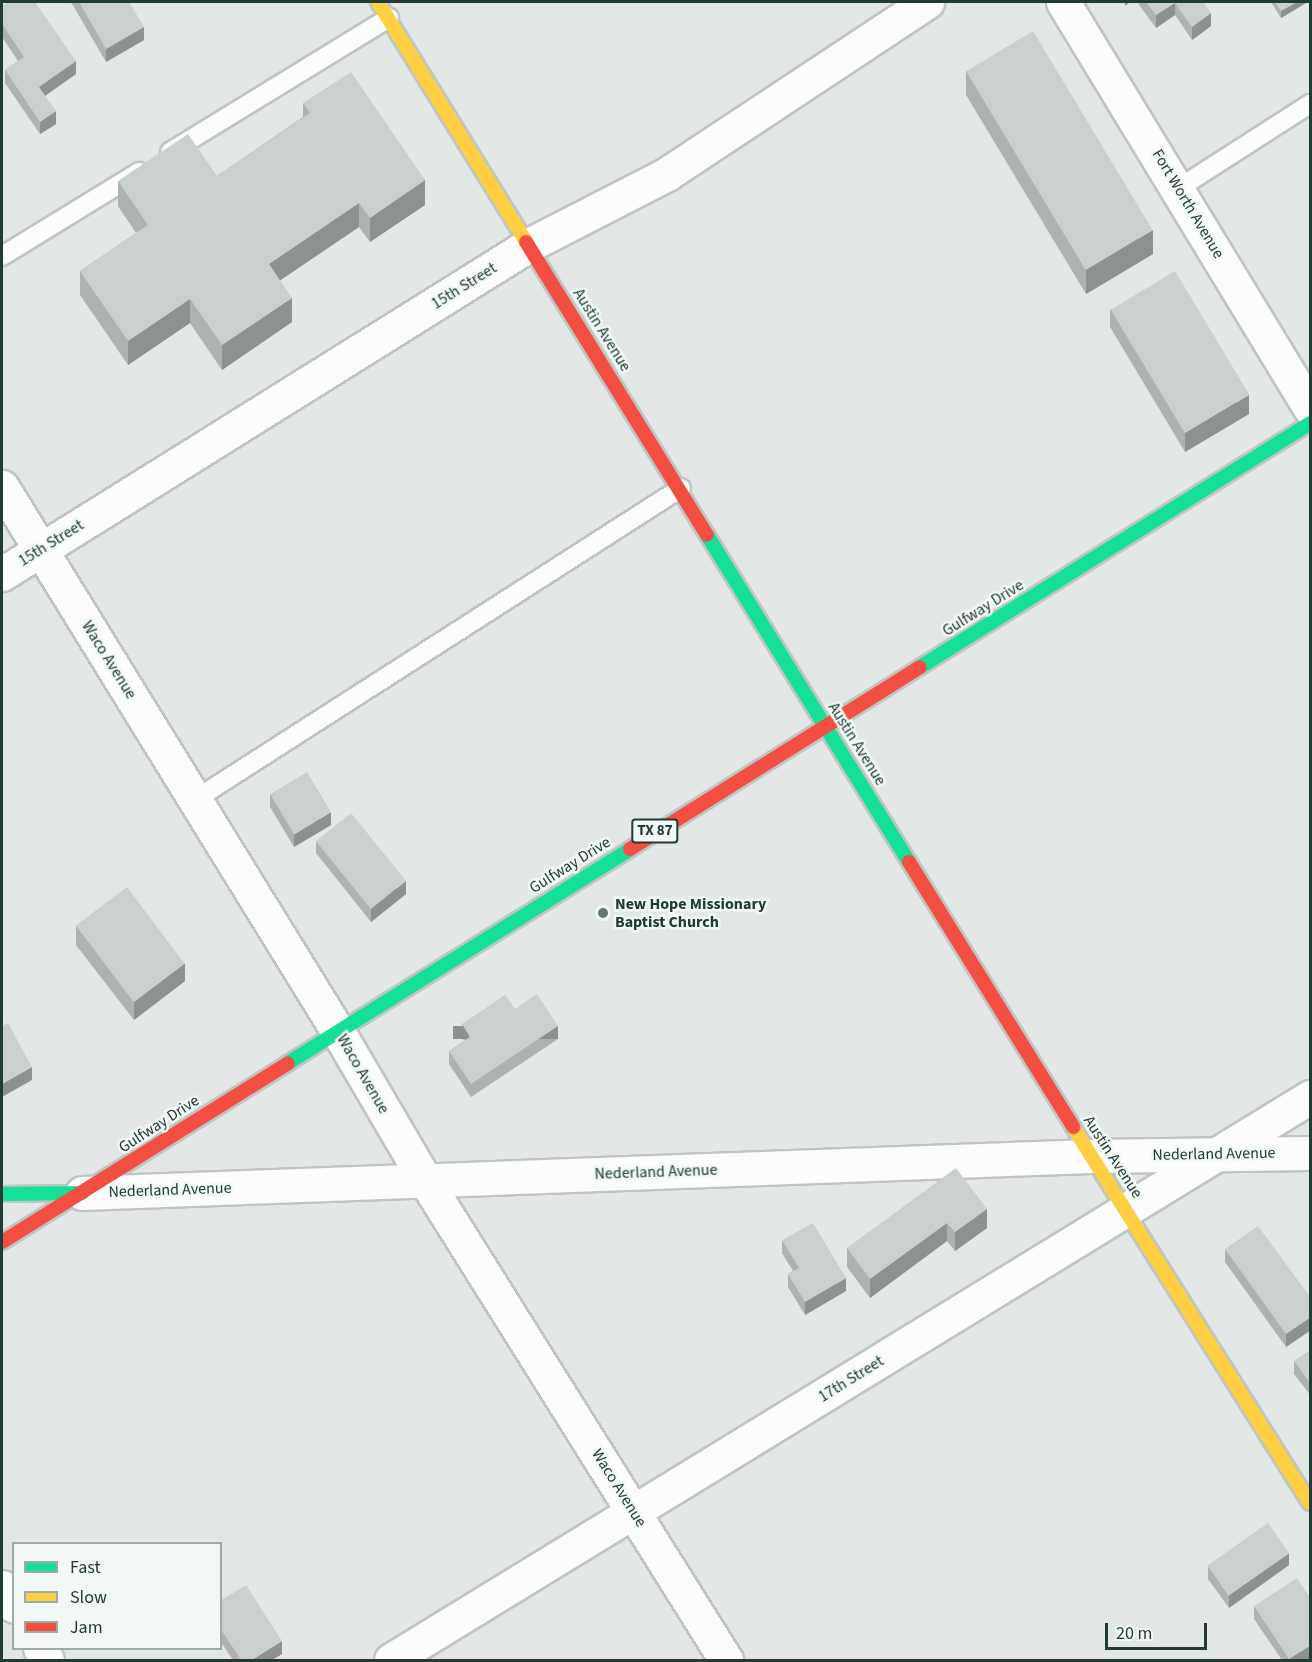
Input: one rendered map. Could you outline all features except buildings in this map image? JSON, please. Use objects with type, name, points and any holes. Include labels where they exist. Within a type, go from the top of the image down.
[{"type":"street","name":"Austin Avenue","points":[[378,2],[681,488],[1091,1156],[1127,1209],[1311,1503]]},
{"type":"street","name":"15th Street","points":[[2,574],[529,245],[667,174],[927,2]]},
{"type":"street","name":"Fort Worth Avenue","points":[[1063,2],[1179,188],[1311,408]]},
{"type":"street","name":"Gulfway Drive","points":[[2,1242],[337,1030],[1311,423]]},
{"type":"street","name":"Waco Avenue","points":[[2,487],[337,1030],[425,1180],[726,1660]]},
{"type":"street","name":"17th Street","points":[[391,1660],[1311,1097]]},
{"type":"street","name":"Nederland Avenue","points":[[2,1194],[1091,1156],[1311,1153]]},
{"type":"street","points":[[2,1587],[12,1603]]},
{"type":"lane","points":[[2,256],[388,18]]},
{"type":"lane","points":[[1179,188],[1311,104]]},
{"type":"lane","points":[[196,800],[681,488]]},
{"type":"traffic: fast","points":[[920,667],[1310,423]]},
{"type":"traffic: fast","points":[[707,535],[909,862]]},
{"type":"traffic: fast","points":[[288,1063],[630,849]]},
{"type":"traffic: fast","points":[[2,1194],[82,1193]]},
{"type":"traffic: slow","points":[[378,2],[526,242]]},
{"type":"traffic: slow","points":[[1073,1127],[1310,1503]]},
{"type":"traffic: jam","points":[[526,242],[707,535]]},
{"type":"traffic: jam","points":[[630,849],[920,667]]},
{"type":"traffic: jam","points":[[909,862],[1073,1127]]},
{"type":"traffic: jam","points":[[2,1242],[288,1063]]},
{"type":"place","name":"New Hope Missionary Baptist Church","points":[[603,913]]}]
